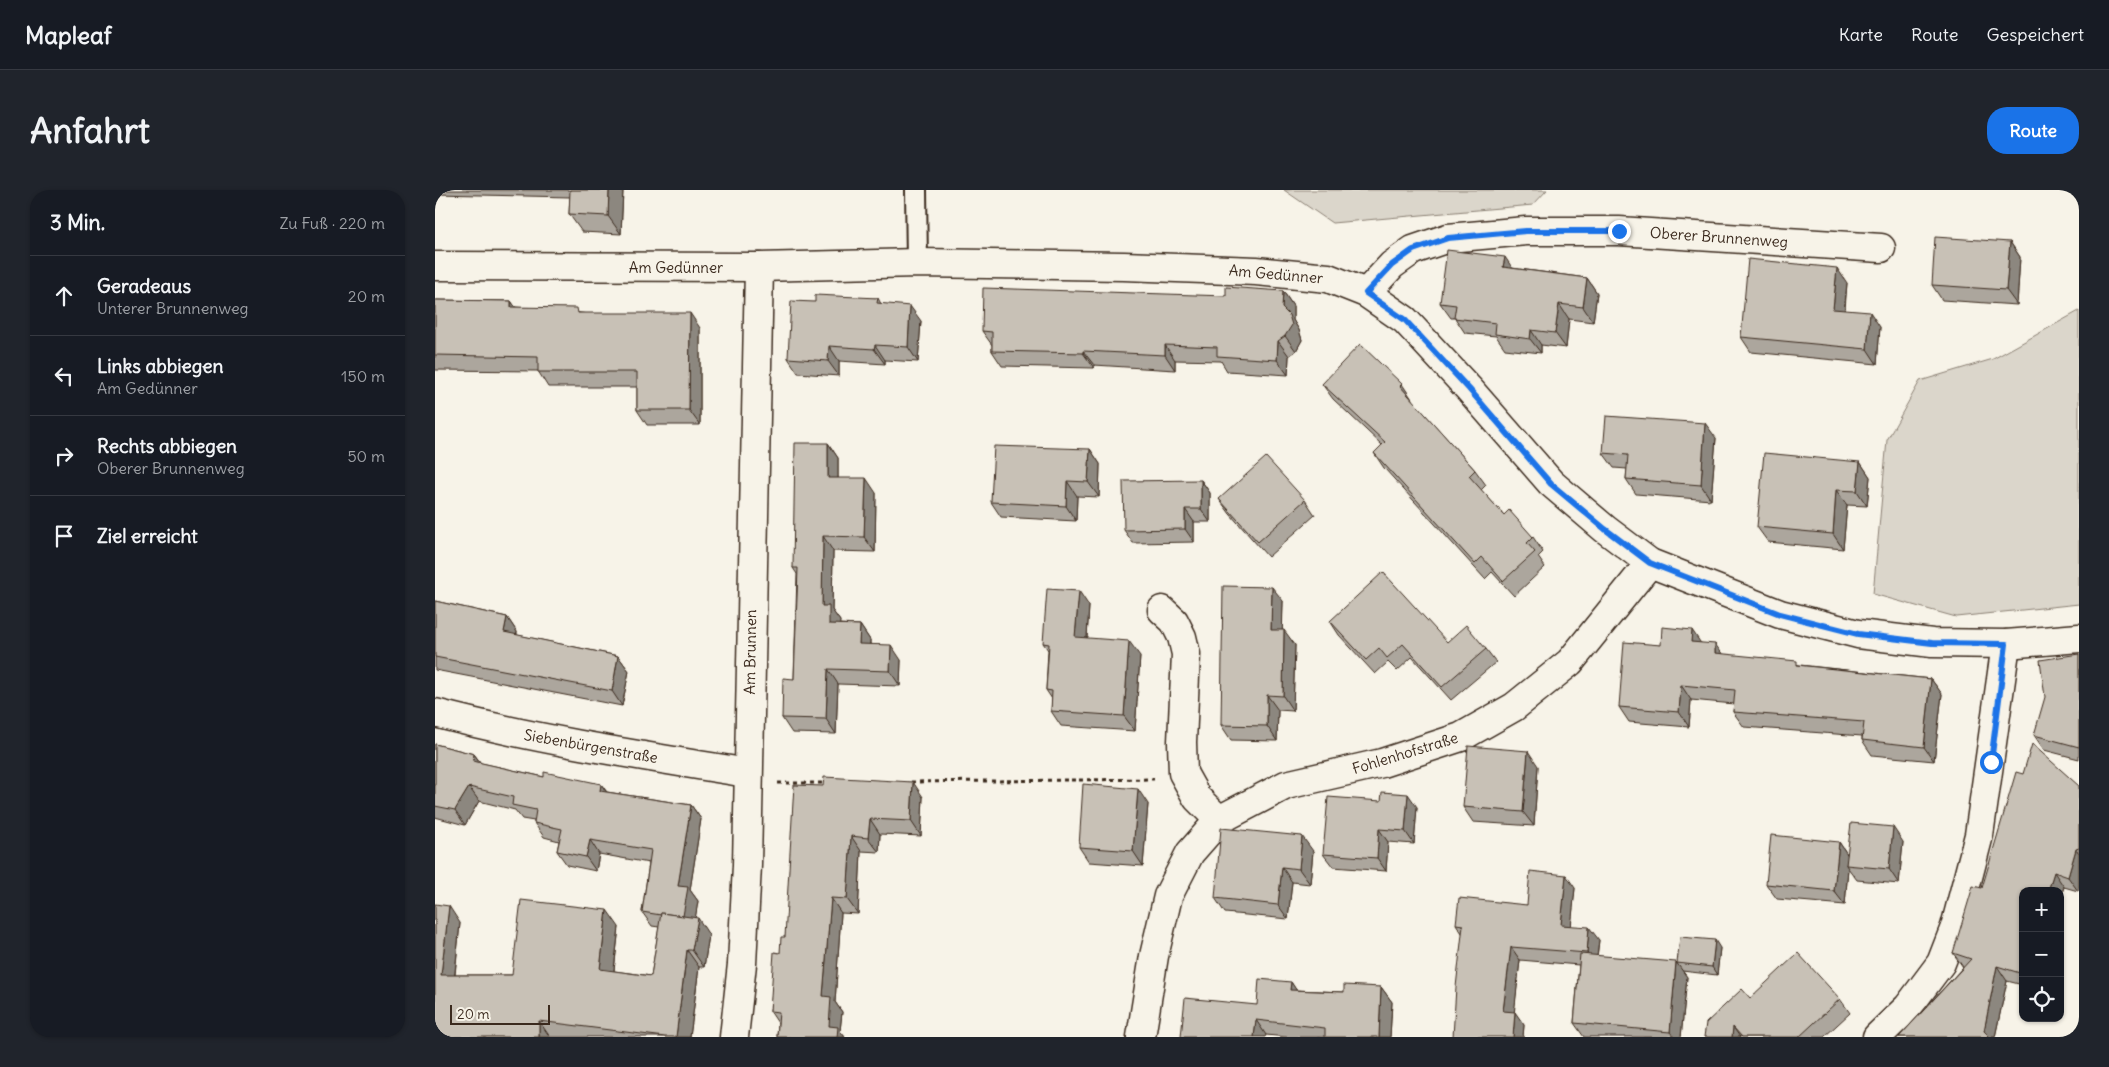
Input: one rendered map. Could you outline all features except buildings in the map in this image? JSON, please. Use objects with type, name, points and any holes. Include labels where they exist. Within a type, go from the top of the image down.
[{"type":"street","name":"Oberer Brunnenweg","points":[[1366,293],[1392,265],[1413,250],[1448,238],[1526,231],[1619,231],[1881,248]]},
{"type":"street","name":"Am Gedünner","points":[[435,266],[759,267],[917,263],[1123,266],[1256,271],[1328,278],[1366,293],[1405,320],[1469,389],[1551,484],[1650,563],[1780,614],[1858,634],[1932,643],[2006,644],[2079,638]]},
{"type":"street","name":"Am Brunnen","points":[[734,1037],[742,964],[747,865],[759,267]]},
{"type":"street","name":"Fohlenhofstraße","points":[[1141,1037],[1154,956],[1167,896],[1189,853],[1219,820],[1286,785],[1382,762],[1461,737],[1514,707],[1570,662],[1650,563]]},
{"type":"street","points":[[1162,610],[1175,621],[1182,637],[1186,654],[1182,742],[1183,773],[1197,798],[1219,820]]},
{"type":"street","points":[[1877,1037],[1908,1007],[1941,963],[1955,927],[1979,835],[2006,644]]},
{"type":"street","name":"Siebenbürgenstraße","points":[[435,713],[485,726],[748,778]]},
{"type":"lane","points":[[916,190],[917,263]]},
{"type":"path","points":[[905,782],[1150,780],[1183,773]]},
{"type":"path","points":[[748,778],[836,783]]},
{"type":"shaded area","points":[[1284,190],[1547,190],[1533,205],[1332,223]]},
{"type":"shaded area","points":[[2079,311],[2079,604],[1956,617],[1873,594],[1887,440],[1920,381],[1993,359]]},
{"type":"route","points":[[1619,231],[1526,231],[1448,238],[1413,250],[1392,265],[1366,293],[1405,320],[1469,389],[1551,484],[1650,563],[1780,614],[1858,634],[1932,643],[2006,644],[1991,762]]}]
